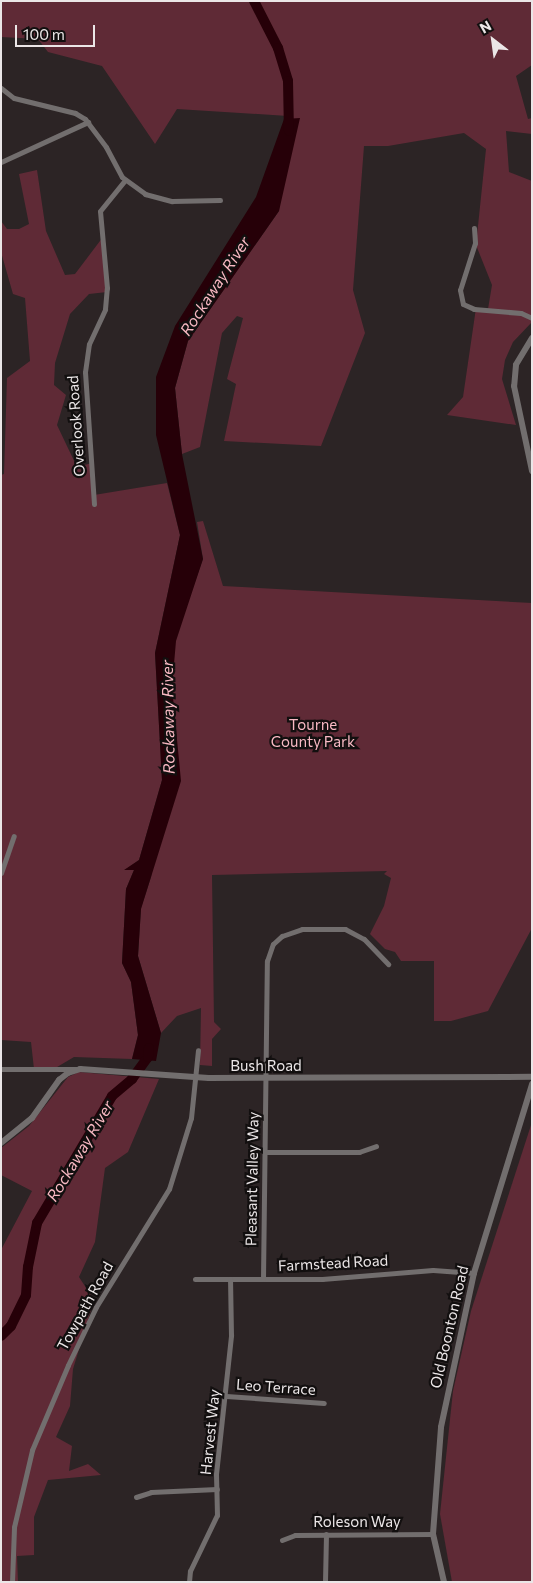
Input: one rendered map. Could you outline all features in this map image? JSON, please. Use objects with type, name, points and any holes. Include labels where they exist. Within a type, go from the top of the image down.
[{"type":"street","points":[[1,88],[14,98],[75,113],[88,122],[125,180],[145,194],[172,201],[220,200]]},
{"type":"street","points":[[1,162],[88,122]]},
{"type":"street","name":"Overlook Road","points":[[94,504],[85,372],[89,344],[105,309],[107,288],[100,211],[125,180]]},
{"type":"street","points":[[474,228],[476,243],[460,290],[462,304],[474,309],[522,313],[532,318]]},
{"type":"street","points":[[532,338],[516,365],[514,386],[532,471]]},
{"type":"street","points":[[1,874],[14,836]]},
{"type":"street","name":"Pleasant Valley Way","points":[[263,1279],[267,961],[274,944],[282,936],[302,929],[345,930],[364,939],[388,964]]},
{"type":"street","name":"Towpath Road","points":[[12,1582],[14,1527],[32,1450],[68,1364],[96,1307],[168,1189],[187,1135],[198,1050]]},
{"type":"street","name":"Bush Road","points":[[1,1069],[80,1069],[195,1077],[266,1079],[532,1078]]},
{"type":"street","points":[[1,1143],[32,1118],[59,1080],[68,1073],[80,1069]]},
{"type":"street","name":"Old Boonton Road","points":[[444,1582],[433,1534],[441,1428],[474,1272],[532,1084]]},
{"type":"street","points":[[266,1152],[359,1152],[376,1146]]},
{"type":"street","name":"Farmstead Road","points":[[195,1279],[348,1277],[433,1270],[474,1272]]},
{"type":"street","name":"Harvest Way","points":[[189,1582],[190,1571],[217,1515],[217,1489],[232,1335],[230,1278]]},
{"type":"street","name":"Leo Terrace","points":[[226,1396],[324,1404]]},
{"type":"street","points":[[136,1497],[150,1492],[217,1489]]},
{"type":"street","points":[[325,1582],[326,1534]]},
{"type":"street","name":"Roleson Way","points":[[282,1540],[295,1535],[433,1534]]},
{"type":"green space","points":[[1,1],[532,1],[532,65],[516,76],[528,119],[532,118],[532,134],[506,131],[509,172],[532,181],[532,322],[513,342],[505,360],[502,379],[516,425],[447,415],[463,397],[476,308],[488,309],[492,285],[476,245],[486,149],[464,133],[388,146],[364,146],[353,290],[365,333],[321,446],[224,441],[236,384],[227,379],[243,318],[237,316],[222,333],[200,447],[182,454],[175,388],[188,341],[279,211],[288,116],[177,109],[155,144],[102,66],[48,52],[38,39],[1,37]]},
{"type":"green space","points":[[37,170],[46,231],[65,275],[75,274],[103,237],[107,292],[89,294],[70,314],[55,363],[54,385],[66,395],[57,425],[77,467],[92,463],[94,495],[167,483],[180,535],[155,653],[162,780],[139,860],[125,870],[134,870],[126,889],[122,963],[131,982],[138,1035],[132,1059],[74,1057],[52,1070],[34,1069],[31,1042],[1,1040],[1,475],[4,474],[7,378],[30,361],[25,298],[13,294],[1,252],[1,221],[7,229],[19,229],[29,224],[19,174]]},
{"type":"green space","name":"Tourne County Park","points":[[203,521],[223,586],[532,603],[532,928],[488,1011],[451,1021],[434,1021],[434,961],[401,961],[395,952],[385,949],[370,934],[384,906],[391,878],[384,874],[387,871],[212,875],[214,1022],[221,1029],[212,1039],[212,1066],[200,1065],[201,1008],[177,1016],[161,1033],[138,956],[141,908],[151,877],[164,808],[170,653],[203,559],[197,522]]},
{"type":"green space","points":[[79,1072],[159,1079],[128,1152],[105,1168],[95,1242],[79,1277],[94,1300],[73,1369],[70,1406],[56,1437],[72,1446],[69,1471],[88,1464],[101,1475],[48,1480],[34,1517],[34,1555],[17,1556],[18,1582],[1,1582],[1,1250],[32,1191],[1,1175],[1,1148],[29,1126],[68,1077]]},
{"type":"green space","points":[[532,1122],[532,1582],[452,1582],[440,1514],[453,1391],[471,1311]]},
{"type":"water","points":[[300,118],[279,211],[188,341],[175,388],[182,454],[203,559],[176,641],[172,687],[181,781],[141,909],[138,956],[161,1033],[156,1061],[132,1059],[138,1035],[131,982],[122,963],[126,889],[134,870],[124,870],[139,860],[162,780],[155,653],[180,535],[156,435],[156,377],[175,326],[256,197],[284,119]]},
{"type":"waterway","name":"Rockaway River","points":[[254,1],[278,48],[288,81],[289,131]]},
{"type":"waterway","name":"Rockaway River","points":[[1,1336],[11,1326],[26,1295],[28,1267],[37,1223],[112,1096],[132,1079],[148,1057],[149,1048]]}]
